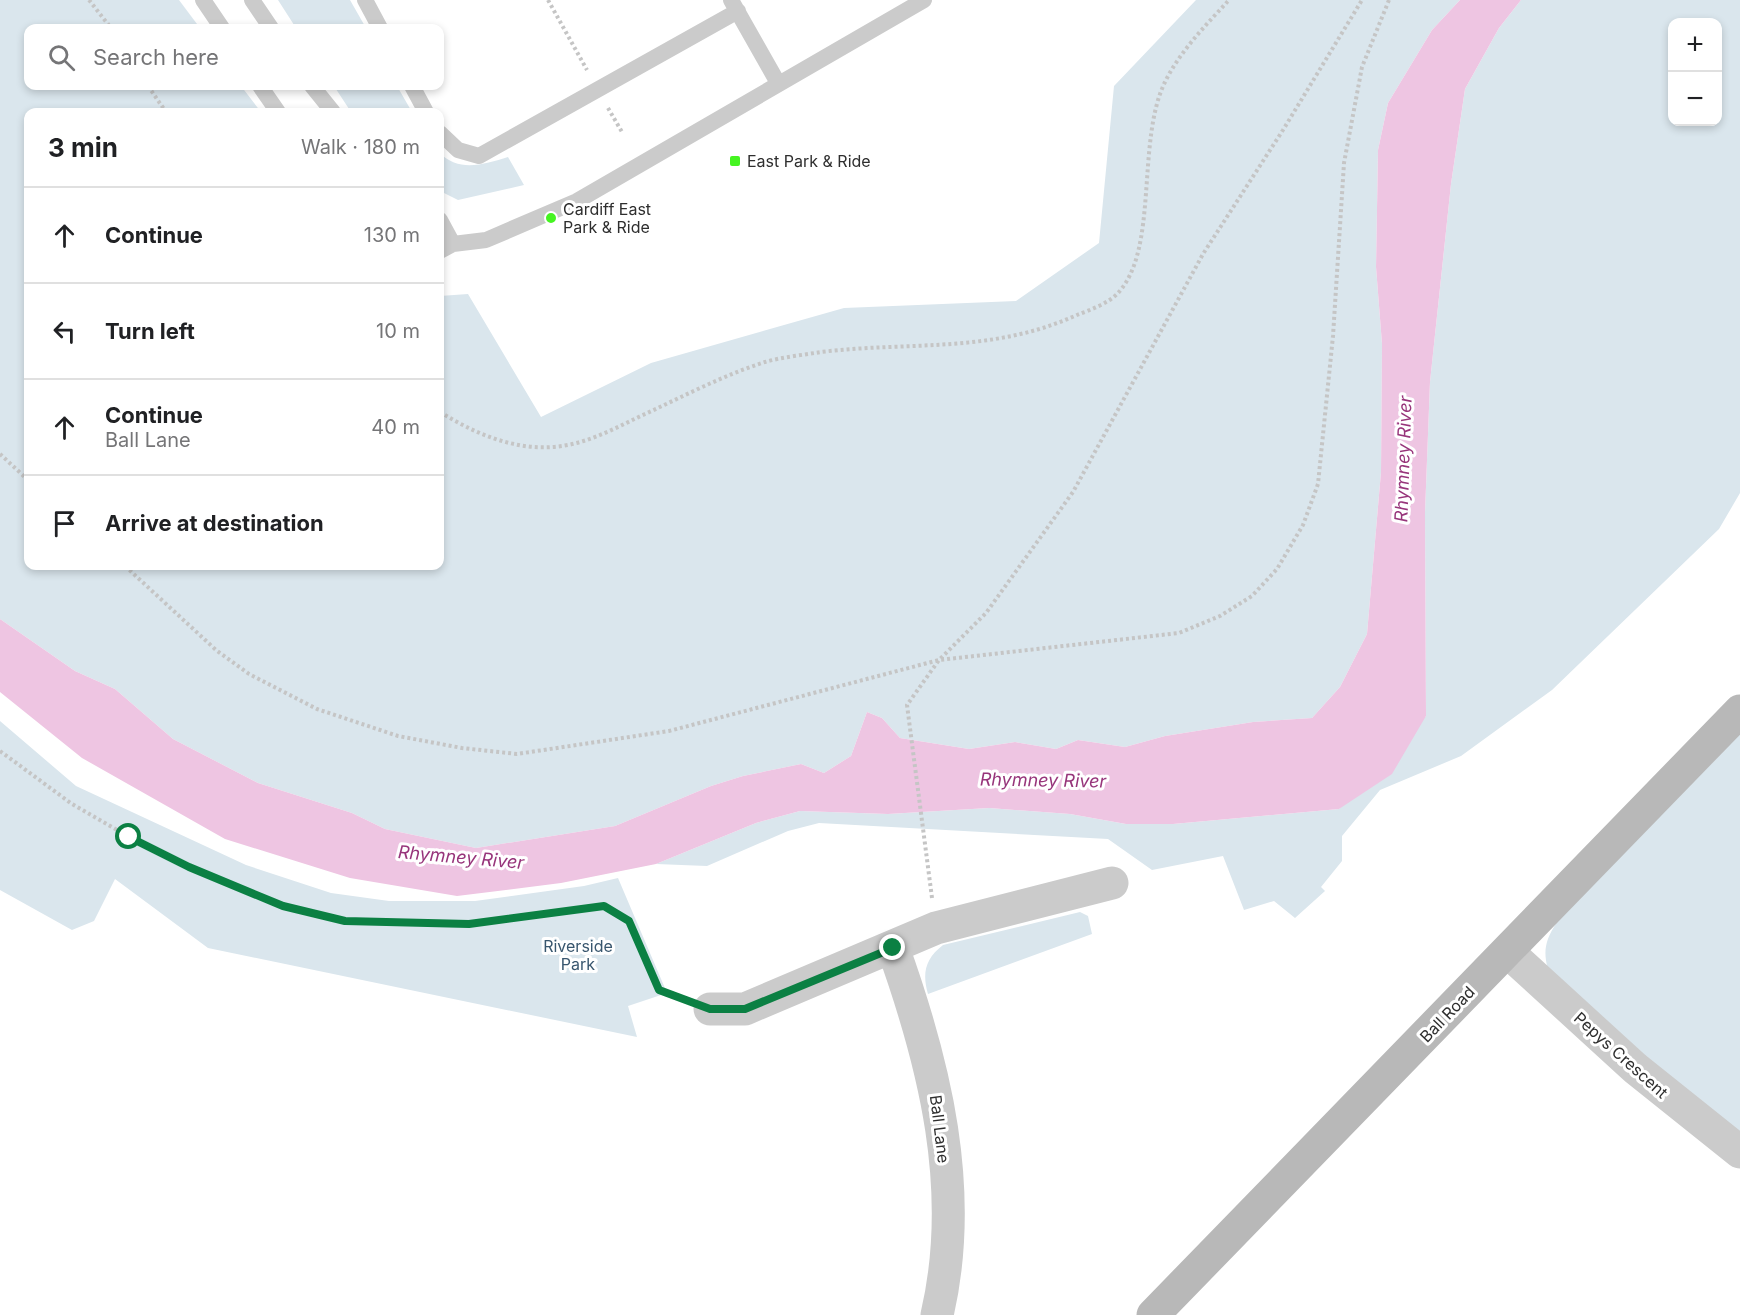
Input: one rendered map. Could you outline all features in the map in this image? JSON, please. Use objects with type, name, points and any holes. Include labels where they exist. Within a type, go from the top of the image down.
[{"type":"street","name":"Ball Road","points":[[1154,1315],[1740,711]]},
{"type":"street","points":[[710,1009],[745,1009],[936,928],[1112,883]]},
{"type":"street","name":"Ball Lane","points":[[893,948],[926,1049],[943,1134],[948,1234],[937,1315]]},
{"type":"street","name":"Pepys Crescent","points":[[1508,952],[1635,1068],[1740,1152]]},
{"type":"lane","points":[[203,0],[219,24]]},
{"type":"lane","points":[[252,0],[268,24]]},
{"type":"lane","points":[[365,0],[378,24]]},
{"type":"lane","points":[[446,247],[486,240],[577,201],[924,0]]},
{"type":"lane","points":[[444,137],[458,150],[479,156],[598,90],[734,3],[778,83]]},
{"type":"lane","points":[[263,90],[275,108]]},
{"type":"lane","points":[[315,90],[330,108]]},
{"type":"lane","points":[[414,90],[424,108]]},
{"type":"path","points":[[89,0],[108,24]]},
{"type":"path","points":[[548,0],[622,132]]},
{"type":"path","points":[[444,414],[464,427],[503,442],[551,447],[586,441],[765,362],[822,352],[927,348],[997,341],[1048,328],[1089,310],[1118,294],[1136,262],[1143,222],[1148,152],[1153,120],[1165,82],[1199,32],[1230,0]]},
{"type":"path","points":[[936,928],[907,705],[939,660],[986,613],[1073,492],[1207,246],[1289,121],[1362,0]]},
{"type":"path","points":[[129,570],[216,650],[249,674],[317,709],[398,736],[462,748],[517,754],[669,731],[939,660],[1179,633],[1220,616],[1244,601],[1277,569],[1303,525],[1318,484],[1333,336],[1344,163],[1362,67],[1389,0]]},
{"type":"path","points":[[151,90],[163,108]]},
{"type":"path","points":[[0,454],[24,476]]},
{"type":"path","points":[[0,751],[72,804],[129,837],[189,867],[283,906],[345,921],[469,924],[604,906],[629,921],[659,990],[710,1009]]},
{"type":"green space","points":[[0,0],[179,0],[197,24],[24,24],[24,90],[244,90],[258,108],[24,108],[24,570],[444,570],[444,296],[468,294],[541,417],[651,363],[844,308],[1016,301],[1099,243],[1114,86],[1196,0],[1460,0],[1432,30],[1388,103],[1378,150],[1376,267],[1382,344],[1381,472],[1367,634],[1340,687],[1312,718],[1253,722],[1165,736],[1125,747],[1078,740],[1056,749],[1015,742],[969,749],[900,738],[882,718],[867,712],[851,756],[824,773],[801,764],[743,776],[711,786],[615,826],[476,848],[385,829],[352,813],[258,783],[173,739],[115,689],[75,671],[0,619]]},
{"type":"green space","points":[[278,0],[350,0],[364,24],[293,24]]},
{"type":"green space","points":[[1521,0],[1740,0],[1740,493],[1719,529],[1552,690],[1461,756],[1380,790],[1342,836],[1342,861],[1321,887],[1325,891],[1295,918],[1274,901],[1244,910],[1223,856],[1152,870],[1108,839],[819,823],[788,831],[707,866],[656,864],[756,823],[800,811],[888,814],[989,808],[1070,814],[1126,824],[1173,824],[1339,809],[1426,716],[1425,513],[1430,382],[1451,184],[1465,89],[1499,28]]},
{"type":"green space","points":[[337,90],[399,90],[410,108],[348,108]]},
{"type":"green space","points":[[444,156],[464,165],[481,164],[508,157],[524,185],[458,200],[444,193]]},
{"type":"green space","name":"Riverside Park","points":[[0,721],[76,786],[246,865],[331,893],[389,901],[475,901],[584,886],[618,878],[667,993],[628,1006],[637,1037],[208,948],[115,879],[94,921],[72,930],[0,890]]},
{"type":"green space","points":[[1740,734],[1740,1141],[1552,982],[1547,965],[1546,944],[1557,922]]},
{"type":"green space","points":[[1080,912],[1088,916],[1092,934],[928,994],[925,979],[926,967],[932,956],[943,945]]},
{"type":"water","name":"Rhymney River","points":[[1460,0],[1521,0],[1499,28],[1465,89],[1451,184],[1430,382],[1425,513],[1426,716],[1392,774],[1339,809],[1173,824],[1126,824],[1070,814],[989,808],[888,814],[800,811],[756,823],[656,864],[561,883],[457,896],[350,878],[225,839],[82,758],[0,692],[0,619],[75,671],[115,689],[173,739],[258,783],[352,813],[385,829],[476,848],[615,826],[711,786],[743,776],[801,764],[824,773],[851,756],[867,712],[882,718],[900,738],[969,749],[1015,742],[1056,749],[1078,740],[1125,747],[1165,736],[1253,722],[1312,718],[1340,687],[1367,634],[1381,472],[1382,344],[1376,267],[1378,150],[1388,103],[1432,30]]},
{"type":"place","name":"East Park & Ride","points":[[735,161]]},
{"type":"place","name":"Cardiff East Park & Ride","points":[[551,218]]},
{"type":"route","points":[[129,837],[189,867],[283,906],[345,921],[469,924],[604,906],[629,921],[659,990],[710,1009],[745,1009],[893,948]]}]
